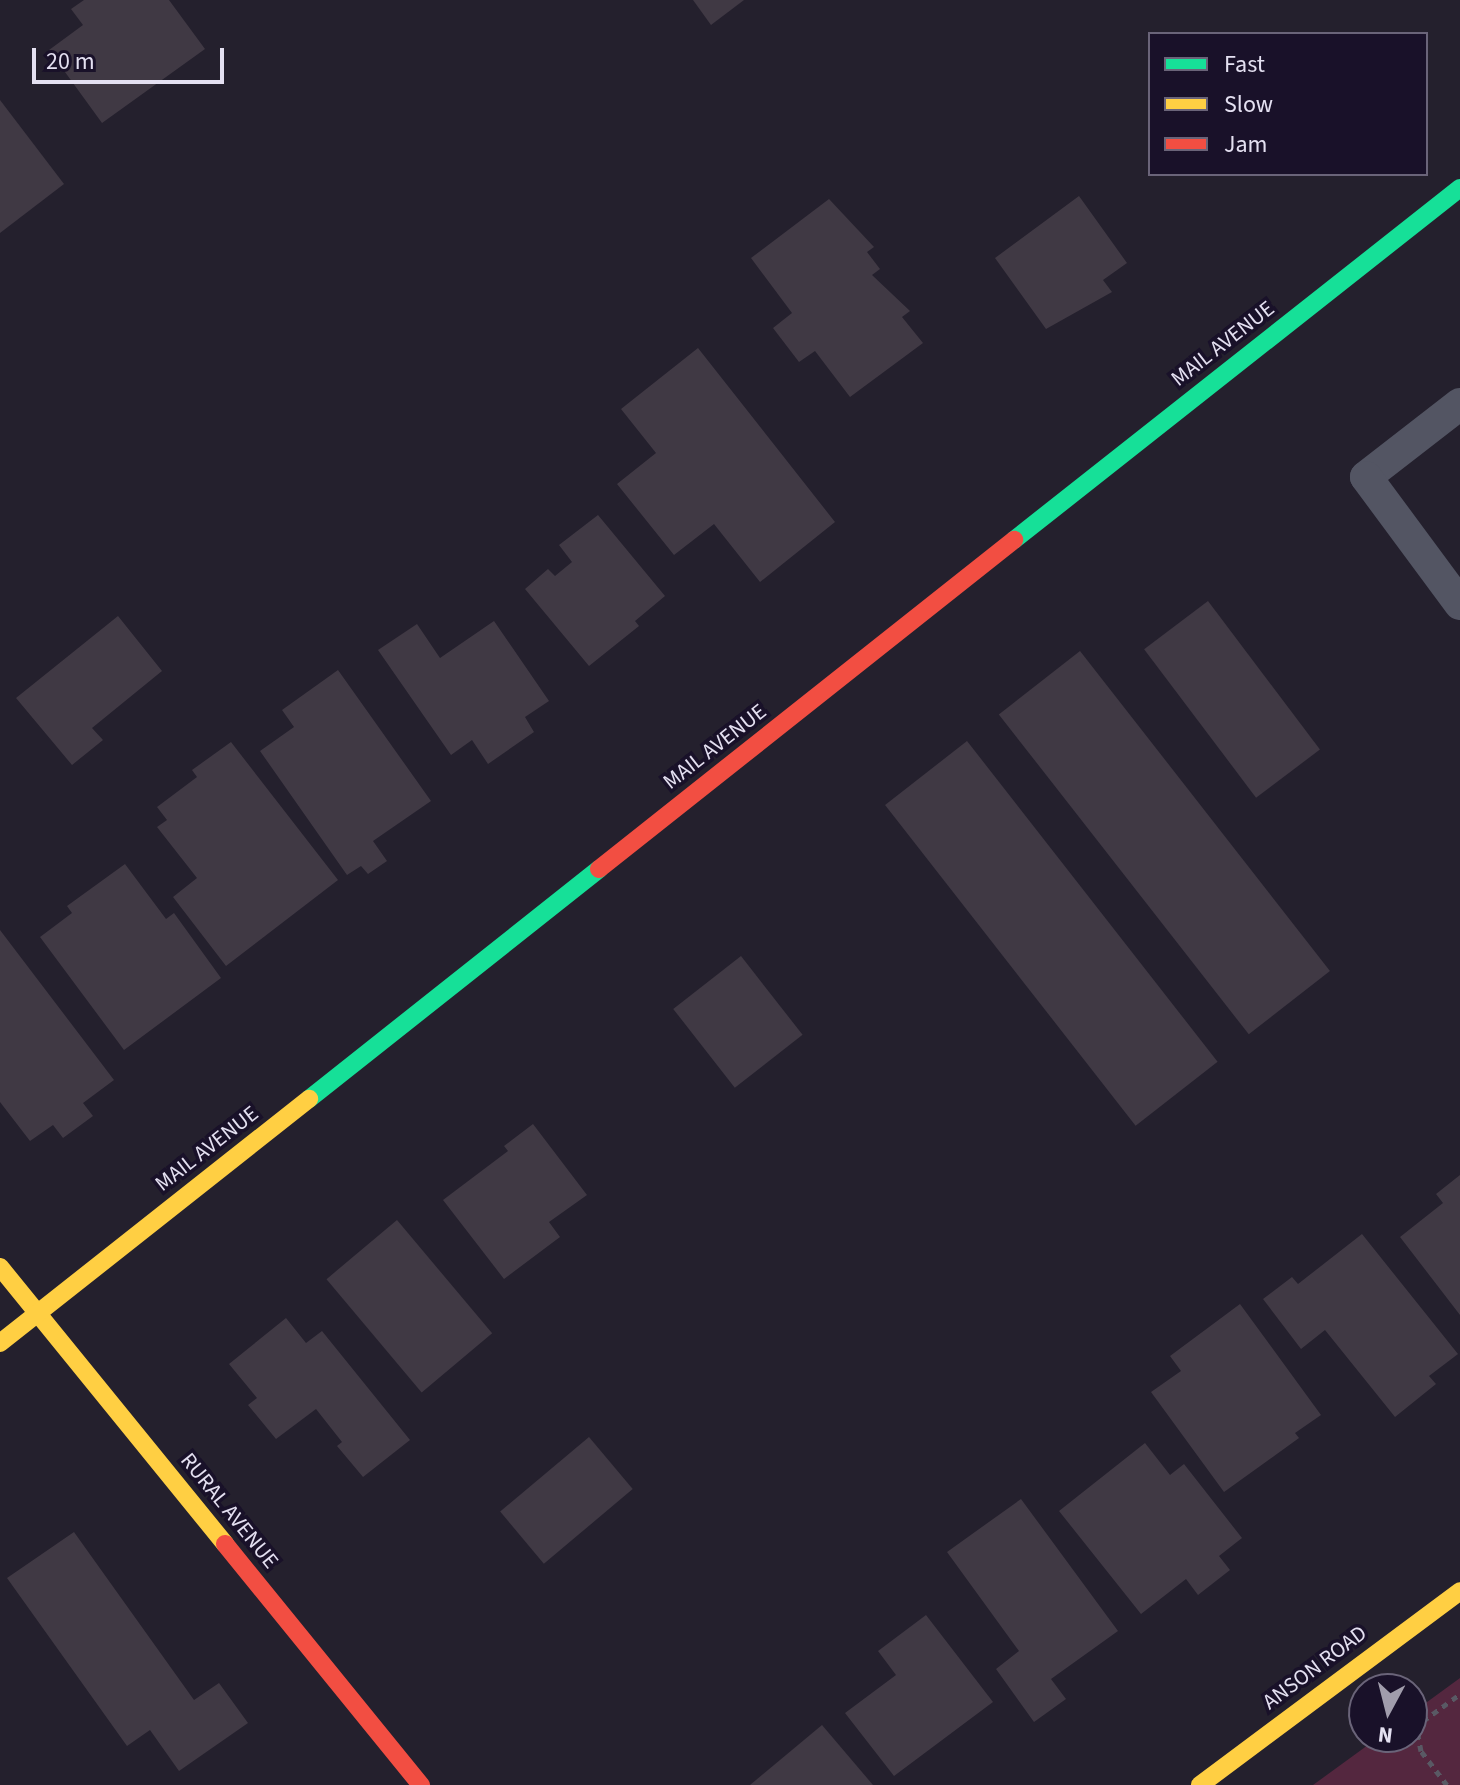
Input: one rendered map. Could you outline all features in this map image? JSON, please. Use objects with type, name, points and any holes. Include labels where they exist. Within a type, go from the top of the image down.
[{"type":"street","name":"MAIL AVENUE","points":[[0,1343],[1460,188]]},
{"type":"street","name":"RURAL AVENUE","points":[[0,1267],[421,1785]]},
{"type":"street","name":"ANSON ROAD","points":[[1200,1785],[1460,1591]]},
{"type":"lane","points":[[1460,404],[1366,477],[1460,604]]},
{"type":"path","points":[[1447,1785],[1421,1751],[1418,1736],[1423,1721],[1460,1694]]},
{"type":"shaded area","points":[[1460,1678],[1460,1785],[1313,1785],[1357,1753],[1428,1753],[1428,1701]]},
{"type":"building","points":[[84,0],[169,0],[205,49],[102,123],[49,50],[83,25],[71,9]]},
{"type":"building","points":[[693,0],[744,0],[711,25]]},
{"type":"building","points":[[0,100],[64,184],[0,233]]},
{"type":"building","points":[[1079,196],[1127,263],[1103,280],[1112,292],[1046,329],[995,258]]},
{"type":"building","points":[[829,199],[874,247],[867,252],[880,269],[872,275],[910,311],[902,317],[923,343],[850,397],[815,351],[799,362],[773,328],[792,313],[751,258]]},
{"type":"building","points":[[698,348],[835,522],[760,582],[714,524],[674,555],[617,484],[656,453],[621,409]]},
{"type":"building","points":[[598,515],[665,596],[635,621],[639,626],[589,666],[525,589],[548,569],[555,576],[572,562],[559,545]]},
{"type":"building","points":[[1208,601],[1320,750],[1256,798],[1144,649]]},
{"type":"building","points":[[118,616],[162,671],[92,728],[103,740],[72,765],[16,698]]},
{"type":"building","points":[[494,621],[549,701],[525,717],[534,732],[488,764],[472,740],[451,755],[378,650],[417,624],[440,658]]},
{"type":"building","points":[[1080,651],[1330,971],[1249,1034],[999,714]]},
{"type":"building","points":[[338,670],[431,801],[373,841],[387,861],[368,874],[361,866],[347,875],[260,751],[294,727],[282,710]]},
{"type":"building","points":[[967,741],[1218,1062],[1136,1126],[885,805]]},
{"type":"building","points":[[231,742],[338,880],[226,966],[173,897],[197,878],[157,827],[167,820],[157,807],[197,777],[192,770]]},
{"type":"building","points":[[125,864],[166,919],[174,913],[221,978],[124,1050],[40,937],[72,913],[67,906]]},
{"type":"building","points":[[0,930],[114,1080],[83,1103],[93,1116],[63,1138],[53,1125],[30,1141],[0,1102]]},
{"type":"building","points":[[741,956],[803,1035],[735,1088],[673,1009]]},
{"type":"building","points":[[533,1124],[587,1195],[549,1222],[560,1237],[504,1279],[443,1200],[508,1151],[504,1146]]},
{"type":"building","points":[[1460,1175],[1460,1315],[1400,1237],[1443,1203],[1436,1194]]},
{"type":"building","points":[[397,1220],[492,1333],[422,1393],[327,1279]]},
{"type":"building","points":[[1362,1234],[1458,1354],[1429,1376],[1436,1384],[1395,1417],[1325,1330],[1301,1349],[1263,1299],[1292,1277],[1298,1284]]},
{"type":"building","points":[[1240,1304],[1321,1415],[1295,1433],[1299,1438],[1224,1492],[1151,1392],[1181,1371],[1170,1356]]},
{"type":"building","points":[[286,1318],[306,1343],[322,1331],[410,1440],[363,1477],[337,1446],[342,1442],[316,1409],[276,1439],[248,1405],[257,1398],[229,1364]]},
{"type":"building","points":[[589,1437],[633,1489],[544,1564],[500,1512]]},
{"type":"building","points":[[1145,1443],[1170,1475],[1184,1464],[1242,1538],[1219,1556],[1230,1570],[1198,1595],[1186,1579],[1141,1614],[1059,1511]]},
{"type":"building","points":[[1021,1499],[1118,1631],[1051,1679],[1066,1699],[1034,1722],[996,1669],[1019,1651],[947,1552]]},
{"type":"building","points":[[74,1532],[194,1700],[219,1683],[248,1723],[179,1771],[150,1730],[127,1746],[7,1578]]},
{"type":"building","points":[[926,1615],[993,1702],[894,1776],[845,1713],[896,1675],[878,1651]]},
{"type":"building","points":[[822,1725],[873,1785],[750,1785]]},
{"type":"traffic: fast","points":[[1014,540],[1460,188]]},
{"type":"traffic: fast","points":[[309,1099],[599,869]]},
{"type":"traffic: slow","points":[[0,1343],[309,1099]]},
{"type":"traffic: slow","points":[[0,1267],[225,1544]]},
{"type":"traffic: slow","points":[[1200,1785],[1460,1591]]},
{"type":"traffic: jam","points":[[599,869],[1014,540]]},
{"type":"traffic: jam","points":[[225,1544],[421,1785]]}]
